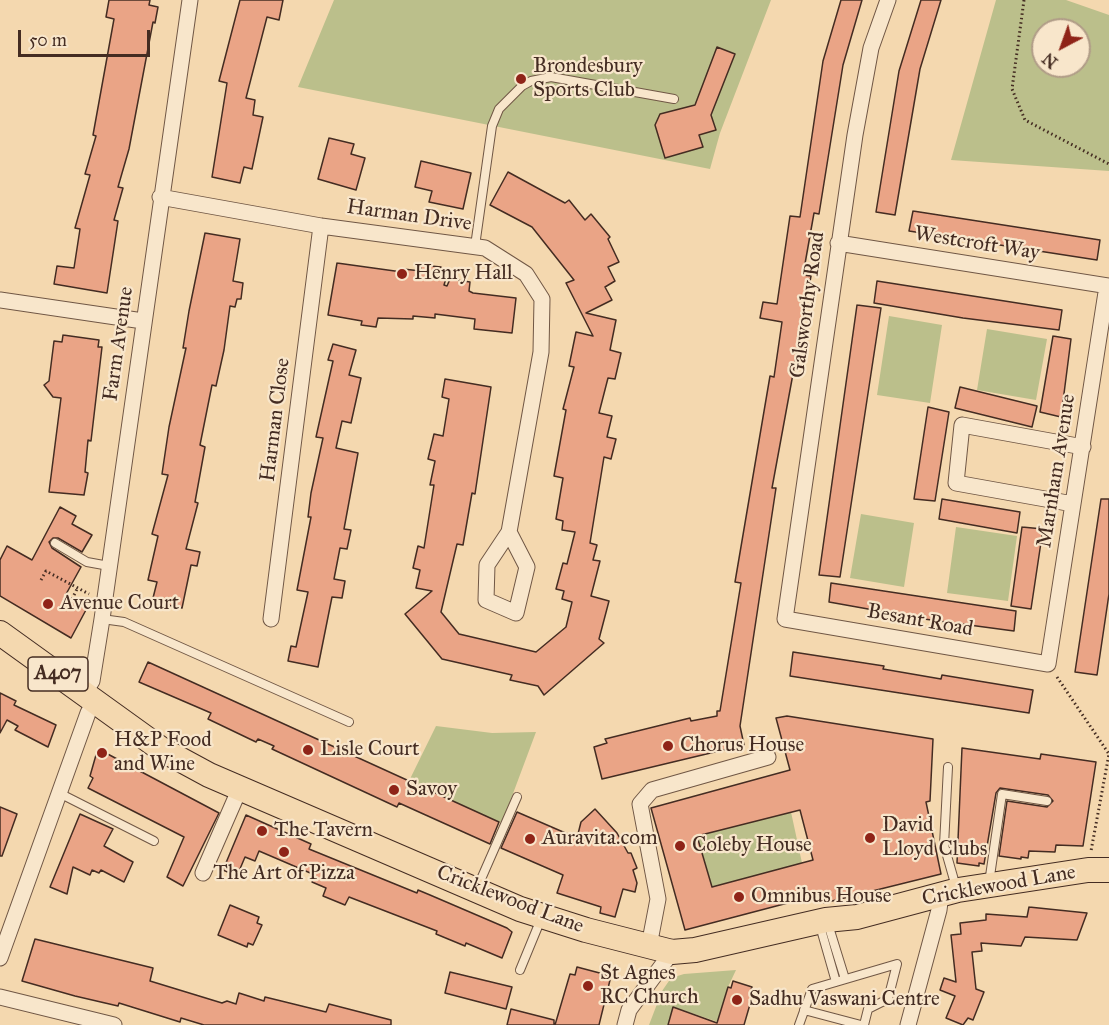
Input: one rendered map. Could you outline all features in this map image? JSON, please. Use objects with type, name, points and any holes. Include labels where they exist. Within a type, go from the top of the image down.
[{"type":"main road","name":"Cricklewood Lane","points":[[0,633],[172,755],[240,788],[542,917],[661,949],[695,950],[823,921],[857,917],[949,892],[1098,870]]},
{"type":"street","name":"Farm Avenue","points":[[0,958],[88,713],[160,196],[190,0]]},
{"type":"street","name":"Galsworthy Road","points":[[785,619],[838,243],[872,48],[888,0]]},
{"type":"street","name":"Harman Drive","points":[[160,196],[321,226],[485,248],[526,274],[542,299],[542,351],[509,532],[487,565],[486,600],[516,613],[527,567],[509,532]]},
{"type":"street","name":"Harman Close","points":[[271,619],[321,226]]},
{"type":"street","name":"Westcroft Way","points":[[838,243],[1108,286]]},
{"type":"street","name":"Marnham Avenue","points":[[1048,664],[1108,286]]},
{"type":"street","points":[[0,300],[143,321]]},
{"type":"street","points":[[1073,504],[956,483],[962,425],[1083,447]]},
{"type":"street","name":"Besant Road","points":[[785,619],[1048,664]]},
{"type":"street","points":[[625,1025],[629,1010],[661,949],[658,899],[640,804],[652,790],[768,757]]},
{"type":"street","points":[[203,873],[240,788]]},
{"type":"street","points":[[908,1025],[938,913],[949,892]]},
{"type":"street","points":[[0,997],[114,1025]]},
{"type":"lane","points":[[475,246],[492,126],[499,109],[522,86],[531,81],[551,77],[674,99]]},
{"type":"lane","points":[[55,543],[87,562],[109,566]]},
{"type":"lane","points":[[102,619],[124,622],[349,722]]},
{"type":"lane","points":[[948,767],[944,845],[949,892]]},
{"type":"lane","points":[[59,793],[154,842]]},
{"type":"lane","points":[[988,887],[1002,794],[1047,801]]},
{"type":"lane","points":[[476,890],[518,797]]},
{"type":"lane","points":[[520,970],[542,917]]},
{"type":"lane","points":[[823,921],[845,979]]},
{"type":"lane","points":[[823,921],[836,982]]},
{"type":"lane","points":[[799,1025],[804,1010],[812,989],[897,964],[888,999],[868,1009],[862,1025],[804,1010]]},
{"type":"path","points":[[1024,0],[1012,89],[1025,120],[1109,164]]},
{"type":"path","points":[[41,580],[46,571],[104,601]]},
{"type":"path","points":[[72,599],[77,589]]},
{"type":"path","points":[[1048,664],[1109,754],[1098,870]]},
{"type":"green space","name":"Brondesbury Sports Club","points":[[334,0],[771,0],[720,133],[710,169],[298,87]]},
{"type":"green space","points":[[996,0],[1066,0],[1109,15],[1109,171],[951,160]]},
{"type":"green space","points":[[889,316],[942,325],[930,403],[877,395]]},
{"type":"green space","points":[[987,329],[1047,339],[1036,400],[977,390]]},
{"type":"green space","points":[[861,514],[914,523],[904,587],[850,578]]},
{"type":"green space","points":[[956,527],[1017,536],[1008,601],[947,593]]},
{"type":"green space","points":[[436,726],[492,733],[536,732],[502,823],[409,781]]},
{"type":"green space","points":[[791,812],[802,863],[712,887],[697,836]]},
{"type":"green space","points":[[736,970],[728,987],[718,1022],[674,1007],[668,1025],[649,1025],[662,991],[671,978],[684,974]]},
{"type":"building","points":[[109,0],[150,0],[149,5],[158,7],[155,23],[153,22],[129,149],[118,187],[123,188],[114,220],[118,221],[107,293],[54,284],[57,266],[74,268],[80,229],[75,228],[90,175],[85,174],[96,136],[93,135],[114,19],[106,17]]},
{"type":"building","points":[[240,0],[283,0],[279,20],[267,17],[246,98],[255,100],[253,115],[263,117],[252,169],[244,167],[240,183],[212,177],[227,83],[219,81]]},
{"type":"building","points":[[841,0],[862,0],[843,65],[819,214],[814,213],[803,275],[811,276],[772,488],[776,488],[740,726],[744,745],[602,779],[594,747],[607,743],[605,739],[690,718],[691,721],[717,716],[717,711],[720,711],[741,583],[735,582],[770,376],[774,377],[782,322],[760,318],[763,302],[777,304],[790,216],[800,217],[823,61]]},
{"type":"building","points":[[921,0],[941,0],[920,69],[895,215],[876,212],[899,71]]},
{"type":"building","points":[[717,47],[735,54],[711,115],[716,130],[699,135],[703,147],[665,158],[655,125],[660,114],[695,105]]},
{"type":"building","points":[[329,138],[354,144],[351,154],[365,158],[356,190],[318,179]]},
{"type":"building","points":[[421,161],[471,173],[463,209],[429,202],[432,191],[415,187]]},
{"type":"building","points":[[508,172],[565,203],[569,200],[585,220],[591,214],[610,237],[608,239],[619,262],[608,267],[615,281],[605,287],[612,300],[586,313],[616,320],[610,350],[621,353],[615,379],[608,378],[599,413],[612,416],[607,437],[616,439],[611,459],[604,457],[590,543],[597,545],[593,560],[600,561],[591,596],[609,601],[599,639],[604,643],[544,695],[538,686],[510,680],[512,675],[442,659],[405,614],[432,591],[416,588],[420,570],[413,568],[418,546],[424,548],[434,485],[430,485],[435,461],[428,459],[434,434],[443,436],[449,399],[442,397],[445,379],[491,387],[475,494],[472,493],[463,545],[457,544],[441,612],[459,634],[536,652],[566,627],[572,602],[562,599],[564,591],[556,589],[563,563],[567,564],[575,532],[562,530],[563,521],[556,519],[563,478],[554,476],[566,410],[563,409],[574,367],[569,366],[576,332],[593,336],[566,283],[574,280],[532,227],[490,205]]},
{"type":"building","points":[[913,211],[1100,240],[1097,260],[909,231]]},
{"type":"building","points":[[205,233],[240,239],[233,281],[243,283],[241,299],[237,299],[235,307],[230,306],[224,350],[216,386],[212,385],[200,445],[205,447],[195,502],[198,503],[186,549],[200,552],[197,566],[191,565],[182,608],[152,602],[157,582],[148,580],[158,536],[152,534],[168,475],[162,474],[169,427],[186,348],[183,348],[189,311]]},
{"type":"building","points":[[337,263],[402,272],[403,269],[421,271],[421,265],[441,267],[440,274],[447,275],[444,285],[447,286],[450,279],[470,282],[469,291],[473,293],[516,298],[512,333],[474,329],[475,319],[435,314],[435,318],[413,316],[413,319],[378,318],[376,327],[361,325],[362,321],[328,315]]},
{"type":"building","points":[[877,281],[1062,310],[1059,330],[963,318],[874,303]]},
{"type":"building","points":[[857,305],[881,308],[840,577],[819,575]]},
{"type":"building","points":[[63,335],[99,340],[98,347],[102,347],[91,441],[88,440],[85,472],[88,473],[84,495],[49,492],[61,398],[53,397],[44,385],[49,381],[54,341],[62,342]]},
{"type":"building","points":[[1053,336],[1071,339],[1061,417],[1040,412]]},
{"type":"building","points":[[333,344],[356,350],[349,375],[361,378],[351,423],[342,421],[336,448],[358,453],[344,529],[351,530],[347,549],[340,548],[334,579],[345,581],[342,598],[332,597],[318,667],[288,661],[291,646],[296,647],[308,592],[297,590],[311,517],[308,517],[311,493],[323,438],[316,437],[333,361],[328,360]]},
{"type":"building","points":[[960,387],[1037,406],[1032,427],[955,408]]},
{"type":"building","points":[[928,407],[949,412],[935,501],[914,499]]},
{"type":"building","points":[[942,499],[1020,512],[1017,533],[939,519]]},
{"type":"building","points":[[1101,499],[1109,499],[1109,594],[1097,675],[1075,672]]},
{"type":"building","points":[[60,507],[76,516],[72,524],[92,535],[82,552],[58,538],[53,538],[49,542],[52,548],[81,567],[65,596],[87,608],[71,638],[0,596],[0,560],[7,546],[32,560]]},
{"type":"building","points":[[1022,527],[1043,529],[1031,609],[1011,606]]},
{"type":"building","points":[[831,583],[1016,611],[1014,631],[924,619],[829,602]]},
{"type":"building","points":[[793,652],[884,666],[883,669],[941,679],[942,675],[1033,690],[1029,713],[790,676]]},
{"type":"building","points":[[148,662],[499,822],[490,844],[399,803],[397,807],[272,749],[274,746],[258,739],[256,742],[208,719],[211,713],[139,682]]},
{"type":"building","points":[[0,693],[16,701],[14,705],[56,725],[48,747],[15,730],[18,726],[7,720],[0,733]]},
{"type":"building","name":"David Lloyd Clubs","points":[[787,716],[933,739],[930,801],[926,802],[941,874],[824,903],[822,894],[685,930],[651,808],[790,770],[776,718]],"holes":[[[800,810],[813,860],[712,887],[697,836]]]},
{"type":"building","points":[[962,748],[1040,759],[1041,754],[1096,762],[1083,846],[1056,845],[1055,852],[1029,851],[1028,858],[1021,857],[1021,859],[999,856],[1007,801],[1047,807],[1053,801],[1048,795],[1000,788],[996,793],[984,864],[979,863],[979,866],[957,863]]},
{"type":"building","points":[[102,751],[219,813],[183,886],[167,877],[184,837],[88,788],[93,778],[90,776],[96,755]]},
{"type":"building","points":[[0,807],[17,814],[2,856],[0,856]]},
{"type":"building","points":[[595,809],[617,833],[628,853],[631,853],[637,868],[633,870],[637,883],[635,892],[623,889],[615,917],[600,913],[601,907],[557,893],[563,875],[501,848],[517,812],[577,838],[581,822]]},
{"type":"building","points":[[80,814],[113,829],[104,846],[133,862],[124,882],[101,870],[99,873],[92,870],[90,875],[73,867],[67,894],[50,887]]},
{"type":"building","points":[[246,815],[311,844],[309,849],[417,893],[418,890],[507,928],[512,932],[502,958],[466,943],[465,946],[436,934],[437,931],[349,897],[345,905],[323,896],[326,888],[312,882],[315,875],[259,851],[255,861],[245,857],[237,876],[223,870]]},
{"type":"building","points":[[230,905],[259,917],[257,923],[262,925],[253,945],[248,943],[247,947],[218,935]]},
{"type":"building","points":[[1029,907],[1087,913],[1077,940],[1025,937],[1021,946],[981,943],[982,951],[972,952],[976,989],[984,992],[973,1020],[968,1018],[963,1025],[946,1018],[955,996],[940,990],[944,978],[956,982],[951,935],[961,934],[960,923],[986,920],[986,914],[1027,917]]},
{"type":"building","points":[[35,939],[153,968],[150,981],[222,1003],[227,1001],[236,1004],[239,993],[264,1001],[265,997],[326,1012],[329,1004],[391,1020],[391,1025],[204,1025],[181,1018],[180,1022],[119,1003],[118,1006],[22,981]]},
{"type":"building","name":"St Agnes RC Church","points":[[577,967],[611,976],[599,1025],[555,1025],[570,974],[575,975]]},
{"type":"building","points":[[450,972],[512,987],[506,1009],[445,993]]},
{"type":"building","name":"Sadhu Vaswani Centre","points":[[733,981],[752,987],[750,993],[753,994],[744,1025],[668,1025],[673,1007],[717,1023],[728,987],[731,988]]},
{"type":"building","points":[[511,1009],[554,1020],[554,1025],[507,1025]]},
{"type":"place","name":"Brondesbury Sports Club","points":[[521,79]]},
{"type":"place","name":"Henry Hall","points":[[402,274]]},
{"type":"place","name":"Avenue Court","points":[[48,604]]},
{"type":"place","name":"Chorus House","points":[[668,746]]},
{"type":"place","name":"Lisle Court","points":[[308,750]]},
{"type":"place","name":"H&P Food and Wine","points":[[102,753]]},
{"type":"place","name":"Savoy","points":[[394,790]]},
{"type":"place","name":"The Tavern","points":[[262,831]]},
{"type":"place","name":"David Lloyd Clubs","points":[[870,838]]},
{"type":"place","name":"Auravita.com","points":[[530,839]]},
{"type":"place","name":"Coleby House","points":[[680,846]]},
{"type":"place","name":"The Art of Pizza","points":[[284,852]]},
{"type":"place","name":"Omnibus House","points":[[739,897]]},
{"type":"place","name":"St Agnes RC Church","points":[[588,986]]},
{"type":"place","name":"Sadhu Vaswani Centre","points":[[737,1000]]}]
